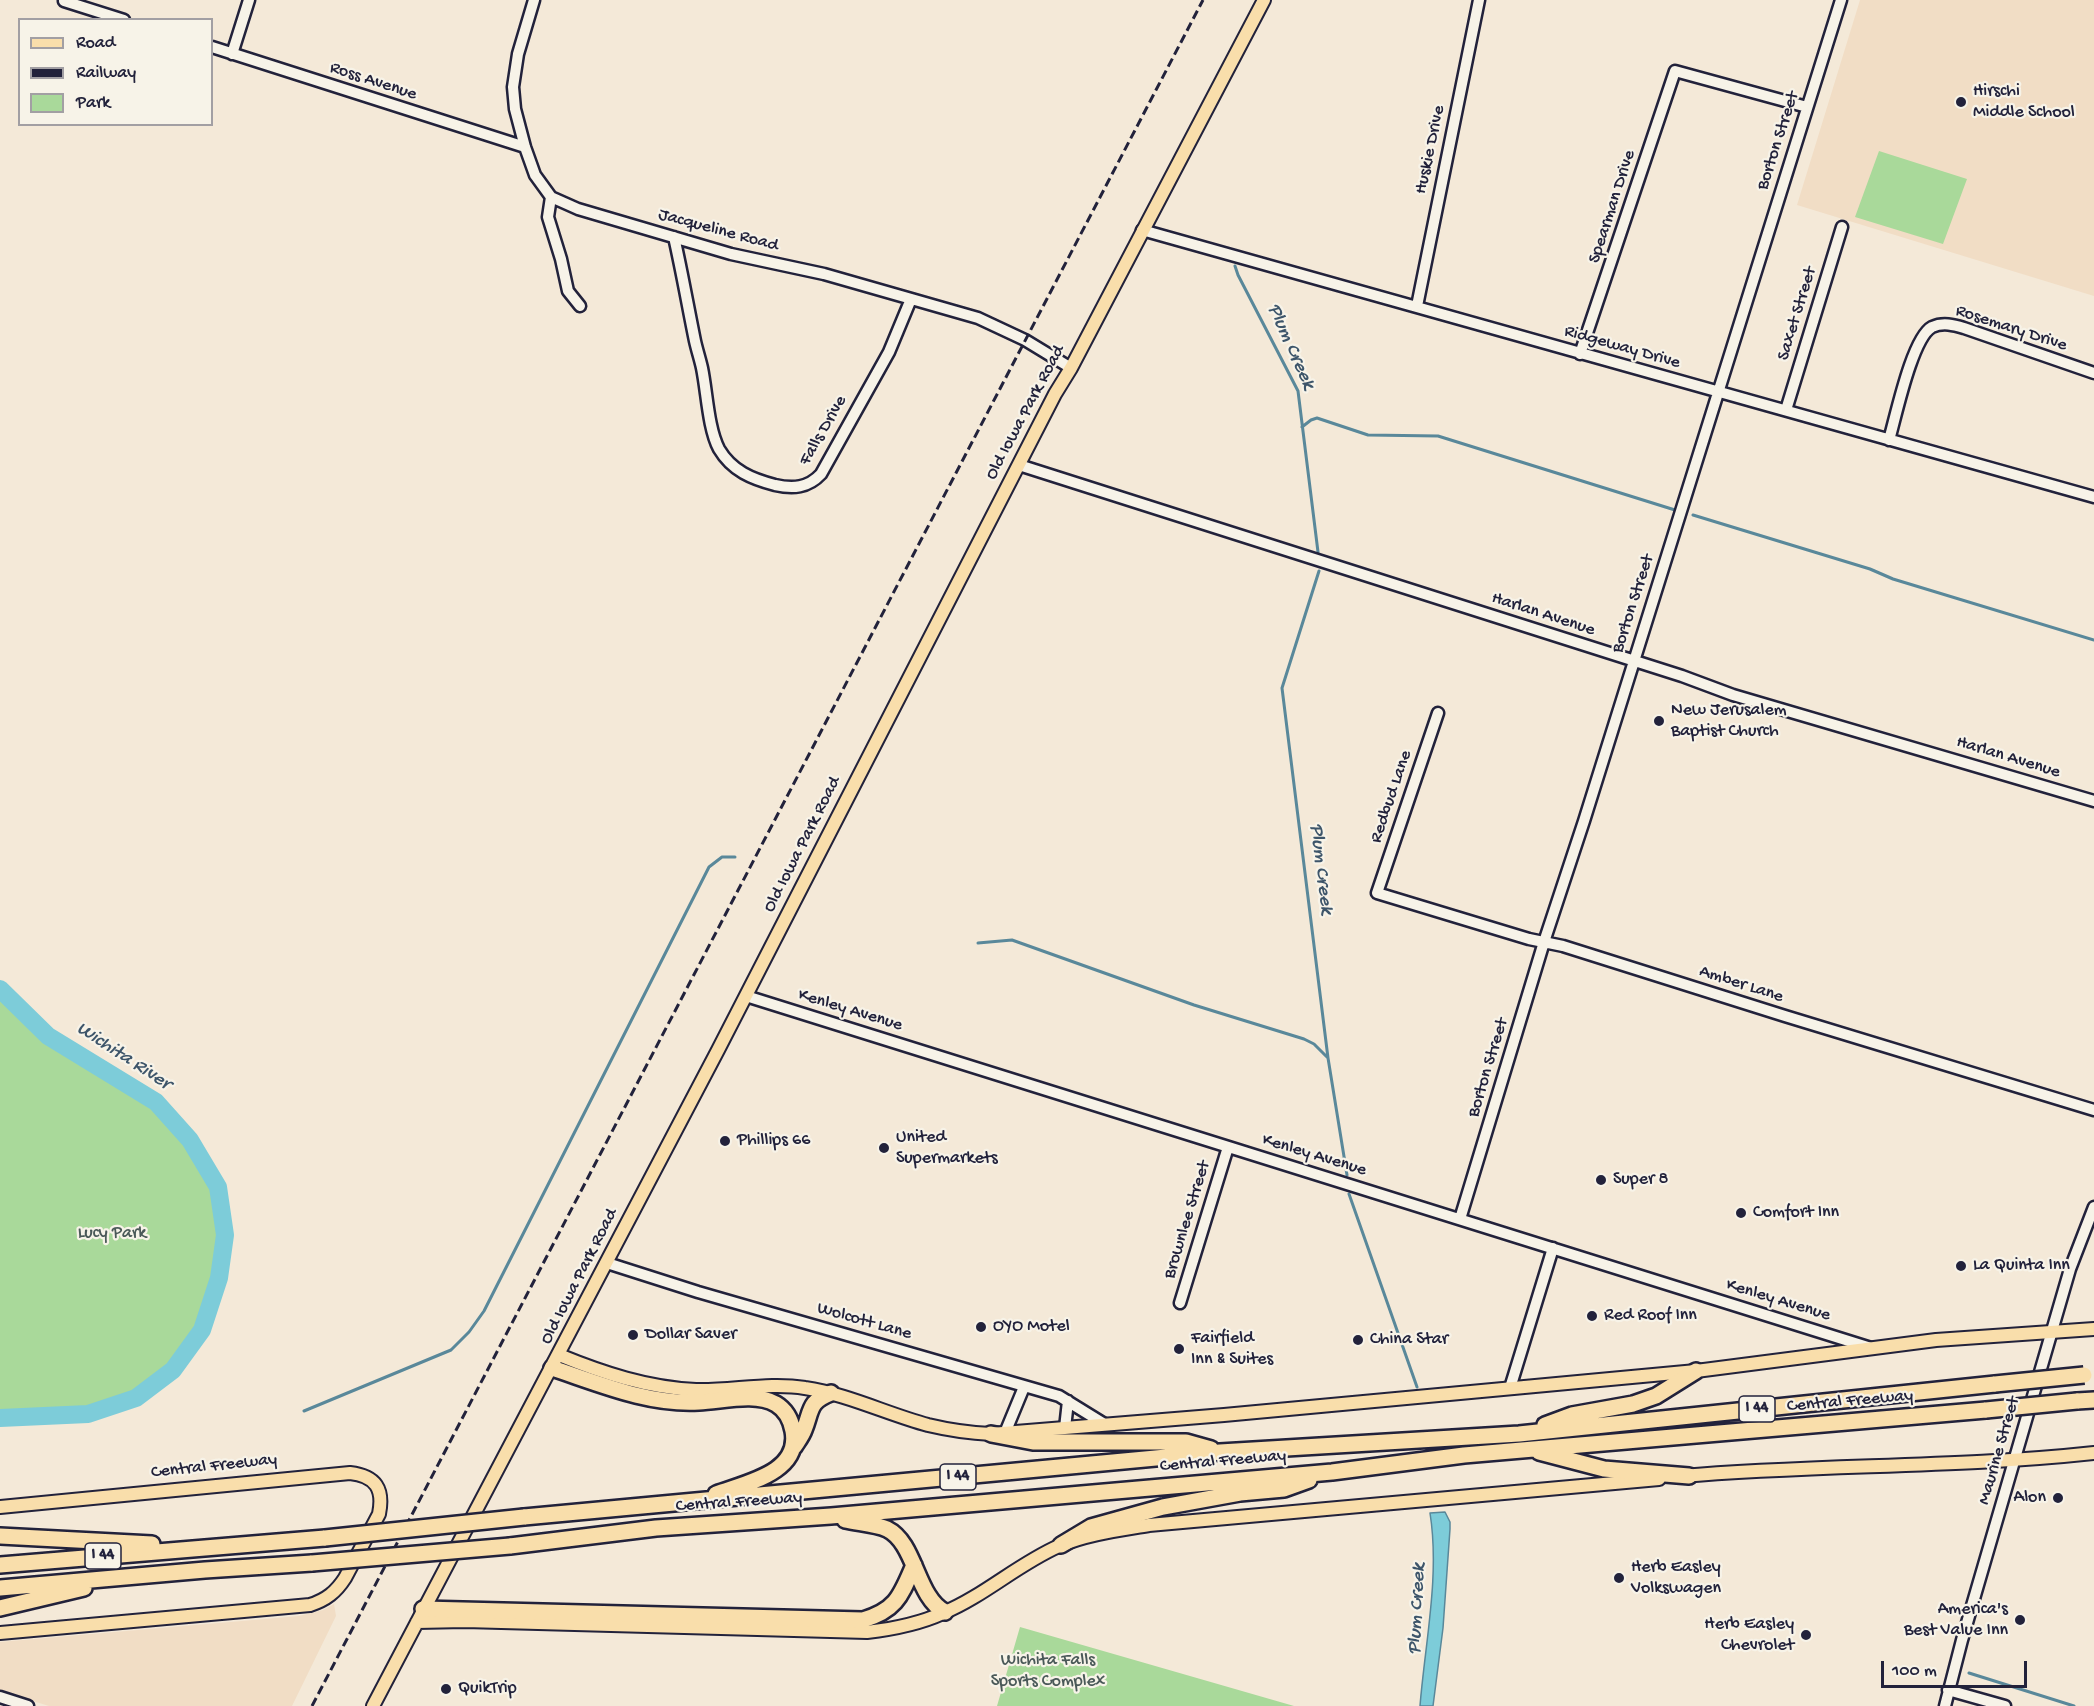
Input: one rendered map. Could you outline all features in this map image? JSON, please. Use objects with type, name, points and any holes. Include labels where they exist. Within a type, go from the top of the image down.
[{"type":"highway","points":[[556,1361],[618,1390],[673,1402],[754,1398],[777,1404],[789,1418],[794,1438],[791,1453]]},
{"type":"highway","points":[[1520,1434],[1572,1415],[1633,1404],[1656,1396],[1696,1371]]},
{"type":"highway","name":"Central Freeway","points":[[0,1565],[325,1538],[524,1517],[1220,1452],[1520,1434],[2089,1375]]},
{"type":"highway","points":[[696,1501],[768,1475],[778,1469],[804,1431],[812,1405],[819,1398],[831,1393]]},
{"type":"highway","name":"Central Freeway","points":[[0,1588],[510,1546],[656,1528],[831,1516],[1332,1472],[1527,1449],[2094,1400]]},
{"type":"highway","points":[[998,1434],[1033,1442],[1186,1442],[1220,1452]]},
{"type":"highway","points":[[1527,1449],[1604,1469],[1689,1476]]},
{"type":"highway","points":[[1060,1545],[1091,1527],[1163,1507],[1240,1493],[1284,1489],[1332,1472]]},
{"type":"highway","points":[[831,1516],[888,1530],[900,1540],[932,1602],[945,1612]]},
{"type":"highway","points":[[0,1536],[206,1547]]},
{"type":"highway","points":[[420,1616],[863,1620],[890,1609],[900,1598],[914,1565]]},
{"type":"highway","points":[[0,1608],[136,1576]]},
{"type":"main road","name":"Old Iowa Park Road","points":[[373,1706],[556,1361],[1019,465],[1264,0]]},
{"type":"main road","points":[[556,1361],[645,1384],[677,1389],[788,1386],[831,1393],[927,1424],[962,1432],[998,1434],[1252,1413],[1696,1371],[1936,1340],[2094,1329]]},
{"type":"main road","points":[[420,1616],[465,1621],[867,1632],[896,1628],[945,1612],[1060,1545],[1109,1532],[1149,1525],[1752,1471],[2014,1461],[2094,1453]]},
{"type":"main road","name":"Central Freeway","points":[[0,1507],[350,1473],[361,1474],[371,1479],[378,1487],[381,1496],[379,1515],[345,1578],[338,1588],[322,1601],[310,1605],[0,1634]]},
{"type":"street","points":[[232,54],[249,0]]},
{"type":"street","points":[[534,0],[518,54],[513,87],[515,108],[535,175],[551,197],[548,217],[568,291],[580,306]]},
{"type":"street","name":"Huskie Drive","points":[[1417,306],[1479,0]]},
{"type":"street","name":"Borton Street","points":[[1460,1219],[1544,942],[1841,0]]},
{"type":"street","points":[[64,1],[118,18]]},
{"type":"street","name":"Ross Avenue","points":[[213,47],[525,147]]},
{"type":"street","name":"Spearman Drive","points":[[1580,354],[1675,71],[1807,107]]},
{"type":"street","name":"Jacqueline Road","points":[[551,197],[578,209],[731,254],[824,274],[995,324],[1071,368]]},
{"type":"street","name":"Saxet Street","points":[[1786,410],[1842,227]]},
{"type":"street","name":"Ridgeway Drive","points":[[1142,230],[2094,497]]},
{"type":"street","name":"Falls Drive","points":[[674,237],[718,448],[732,466],[749,477],[763,482],[780,486],[803,487],[821,474],[889,352],[911,299]]},
{"type":"street","name":"Rosemary Drive","points":[[1889,440],[1918,342],[1932,327],[1943,324],[1964,328],[2094,373]]},
{"type":"street","name":"Harlan Avenue","points":[[1019,465],[1634,661],[1733,695],[2094,801]]},
{"type":"street","name":"Redbud Lane","points":[[1377,893],[1438,712]]},
{"type":"street","name":"Amber Lane","points":[[1377,893],[2094,1110]]},
{"type":"street","name":"Kenley Avenue","points":[[746,996],[1873,1348]]},
{"type":"street","name":"Brownlee Street","points":[[1180,1303],[1228,1147]]},
{"type":"street","name":"Maurine Street","points":[[1945,1706],[2070,1269],[2094,1207]]},
{"type":"street","points":[[1510,1388],[1553,1248]]},
{"type":"street","name":"Wolcott Lane","points":[[607,1263],[698,1292],[1059,1396],[1106,1425]]},
{"type":"street","points":[[998,1434],[1024,1387]]},
{"type":"street","points":[[1065,1428],[1068,1401]]},
{"type":"street","points":[[1948,1690],[2005,1706]]},
{"type":"street","points":[[0,1697],[28,1706]]},
{"type":"shaded area","name":"Hirschi Middle School","points":[[1860,0],[2094,0],[2094,296],[1797,205]]},
{"type":"shaded area","points":[[334,1604],[336,1616],[292,1706],[49,1706],[0,1691],[0,1642],[299,1616],[323,1610]]},
{"type":"green space","points":[[1879,151],[1967,179],[1943,244],[1855,217]]},
{"type":"green space","name":"Lucy Park","points":[[0,989],[48,1036],[156,1102],[190,1140],[218,1187],[225,1235],[219,1278],[202,1330],[173,1370],[136,1398],[88,1414],[0,1418]]},
{"type":"green space","name":"Wichita Falls Sports Complex","points":[[1020,1627],[1294,1706],[997,1706]]},
{"type":"water","points":[[1445,1512],[1450,1522],[1450,1529],[1443,1628],[1433,1706],[1420,1706],[1433,1585],[1433,1537],[1430,1513]]},
{"type":"waterway","name":"Plum Creek","points":[[1235,266],[1298,391],[1318,552]]},
{"type":"waterway","points":[[1302,427],[1317,418],[1368,435],[1438,436],[1675,510]]},
{"type":"waterway","points":[[1693,515],[2094,640]]},
{"type":"waterway","name":"Plum Creek","points":[[1319,571],[1282,688],[1328,1058],[1347,1175]]},
{"type":"waterway","points":[[304,1411],[451,1350],[469,1332],[484,1311],[709,867],[722,857],[735,857]]},
{"type":"waterway","points":[[978,943],[1012,940],[1194,1005],[1304,1039],[1314,1044],[1328,1058]]},
{"type":"waterway","name":"Wichita River","points":[[0,989],[48,1036],[156,1102],[190,1140],[218,1187],[225,1235],[219,1278],[202,1330],[173,1370],[136,1398],[88,1414],[0,1418]]},
{"type":"waterway","name":"Plum Creek","points":[[1349,1194],[1417,1387]]},
{"type":"waterway","points":[[1969,1673],[2074,1706]]},
{"type":"railway","points":[[312,1706],[1203,0]]},
{"type":"place","name":"Hirschi Middle School","points":[[1961,102]]},
{"type":"place","name":"New Jerusalem Baptist Church","points":[[1659,721]]},
{"type":"place","name":"Phillips 66","points":[[725,1141]]},
{"type":"place","name":"United Supermarkets","points":[[884,1148]]},
{"type":"place","name":"Super 8","points":[[1601,1180]]},
{"type":"place","name":"Comfort Inn","points":[[1741,1213]]},
{"type":"place","name":"La Quinta Inn","points":[[1961,1266]]},
{"type":"place","name":"Red Roof Inn","points":[[1592,1316]]},
{"type":"place","name":"OYO Motel","points":[[981,1327]]},
{"type":"place","name":"Dollar Saver","points":[[633,1335]]},
{"type":"place","name":"China Star","points":[[1358,1340]]},
{"type":"place","name":"Fairfield Inn & Suites","points":[[1179,1349]]},
{"type":"place","name":"Alon","points":[[2058,1498]]},
{"type":"place","name":"Herb Easley Volkswagen","points":[[1619,1578]]},
{"type":"place","name":"America's Best Value Inn","points":[[2020,1620]]},
{"type":"place","name":"Herb Easley Chevrolet","points":[[1806,1635]]},
{"type":"place","name":"QuikTrip","points":[[446,1689]]}]
